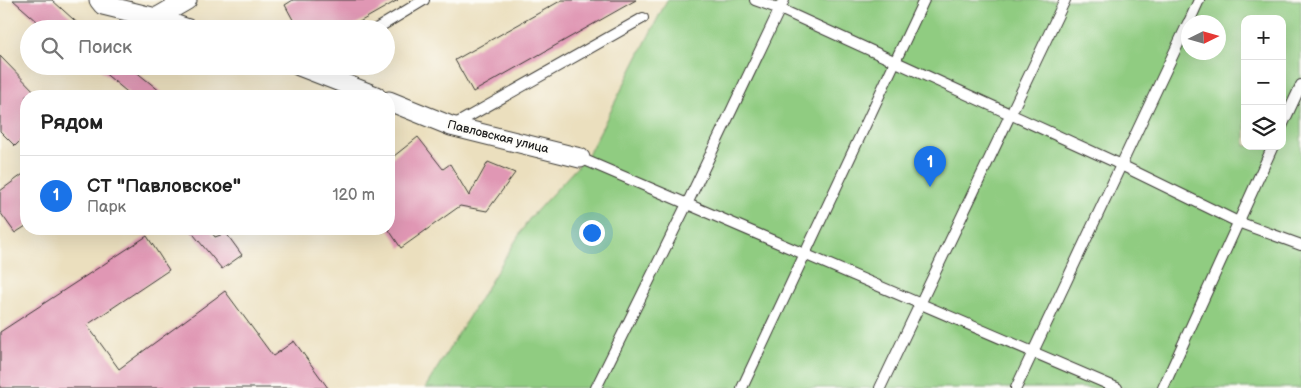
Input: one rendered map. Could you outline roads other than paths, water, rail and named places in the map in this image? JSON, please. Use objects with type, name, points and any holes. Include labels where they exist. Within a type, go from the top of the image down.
[{"type":"street","points":[[99,0],[103,5],[162,20]]},
{"type":"street","points":[[156,18],[187,0]]},
{"type":"street","points":[[326,75],[362,90]]},
{"type":"street","name":"Павловская улица","points":[[395,103],[451,126],[580,158]]},
{"type":"lane","points":[[391,20],[424,0]]},
{"type":"lane","points":[[754,0],[782,5],[895,62],[1122,166],[1238,222],[1301,244]]},
{"type":"lane","points":[[742,388],[924,0]]},
{"type":"lane","points":[[880,388],[919,303],[1066,0]]},
{"type":"lane","points":[[1192,15],[1199,0]]},
{"type":"lane","points":[[596,388],[782,5]]},
{"type":"lane","points":[[451,126],[643,18]]},
{"type":"lane","points":[[1016,388],[1181,38]]},
{"type":"lane","points":[[1286,117],[1301,85]]},
{"type":"lane","points":[[1163,388],[1271,150]]},
{"type":"lane","points":[[580,158],[1117,388]]},
{"type":"place","name":"СТ \"Павловское\"","points":[[930,187]]}]
